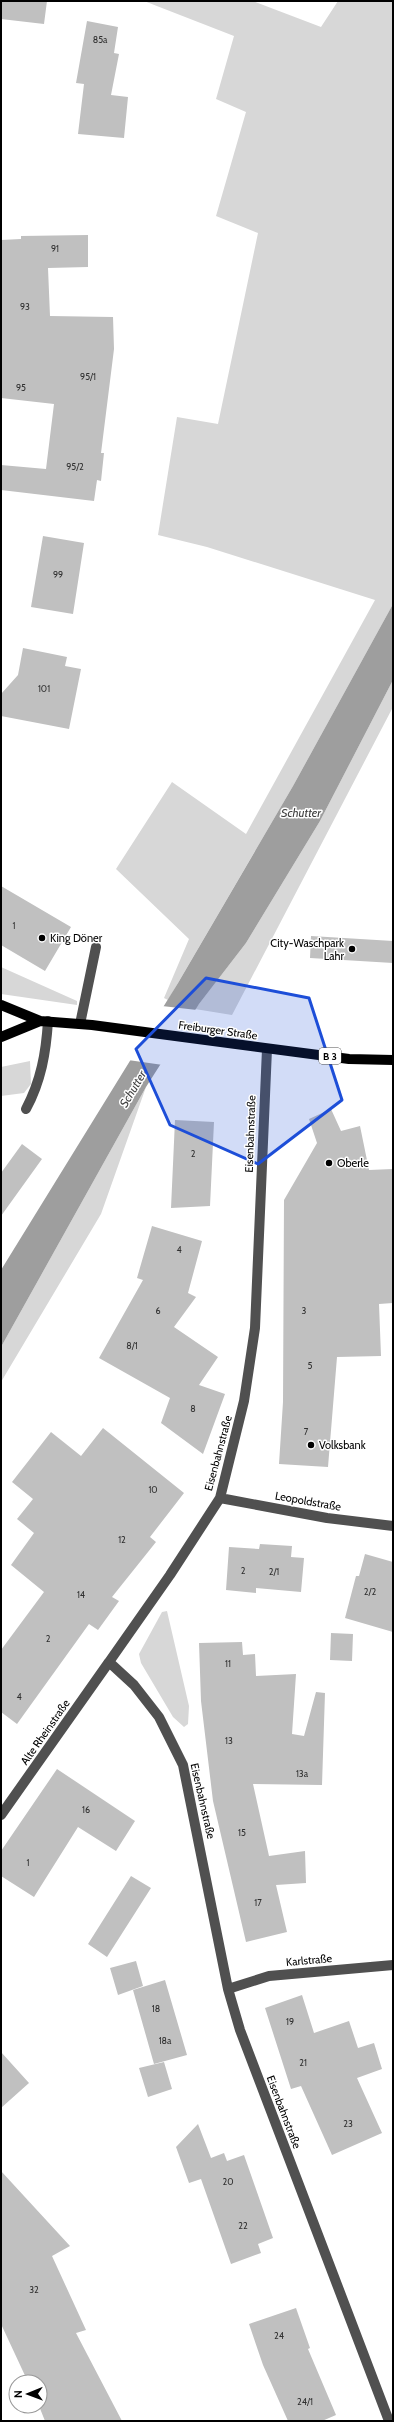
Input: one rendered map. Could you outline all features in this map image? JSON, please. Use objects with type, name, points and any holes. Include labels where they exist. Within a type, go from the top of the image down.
[{"type":"main road","name":"Freiburger Straße","points":[[1,1005],[44,1021],[92,1025],[349,1058],[393,1060]]},
{"type":"main road","name":"Freiburger Straße","points":[[1,1037],[44,1021]]},
{"type":"street","points":[[80,1024],[96,947]]},
{"type":"street","points":[[26,1109],[37,1088],[46,1051],[44,1021]]},
{"type":"street","name":"Eisenbahnstraße","points":[[267,1048],[255,1328],[244,1401],[220,1498],[170,1575],[109,1662],[134,1685],[159,1716],[183,1765],[228,1988],[240,2030],[389,2421]]},
{"type":"street","name":"Leopoldstraße","points":[[220,1498],[327,1518],[393,1526]]},
{"type":"street","name":"Alte Rheinstraße","points":[[1,1815],[109,1662]]},
{"type":"street","name":"Karlstraße","points":[[228,1988],[269,1976],[393,1965]]},
{"type":"highlighted area","points":[[206,978],[309,998],[342,1100],[258,1164],[170,1125],[136,1049]]},
{"type":"shaded area","points":[[144,1],[253,1],[321,27],[338,1],[393,1],[393,604],[293,786],[168,1000],[164,998],[189,939],[116,869],[172,782],[246,834],[375,600],[207,547],[158,535],[177,417],[218,424],[258,233],[216,216],[246,112],[216,99],[234,36]]},
{"type":"shaded area","points":[[393,680],[393,707],[232,1015],[195,1009],[246,943],[320,821]]},
{"type":"shaded area","points":[[1,967],[77,1001],[77,1005],[1,994]]},
{"type":"shaded area","points":[[30,1061],[31,1084],[24,1093],[1,1096],[1,1067]]},
{"type":"shaded area","points":[[146,1087],[101,1214],[1,1382],[1,1347]]},
{"type":"shaded area","points":[[167,1611],[189,1706],[188,1724],[184,1727],[173,1717],[141,1663],[139,1654],[162,1612]]},
{"type":"water","name":"Schutter","points":[[393,604],[393,680],[320,821],[246,943],[199,1004],[146,1087],[1,1347],[1,1270],[178,983],[293,786]]},
{"type":"pier","points":[[162,1006],[197,1010],[163,1065],[128,1060]]},
{"type":"building","points":[[1,1],[47,1],[44,24],[1,19]]},
{"type":"building","points":[[87,21],[118,27],[114,53],[119,54],[111,95],[128,97],[124,138],[78,134],[84,84],[76,83]]},
{"type":"building","points":[[88,235],[88,267],[48,268],[50,316],[113,317],[114,349],[101,453],[104,453],[101,481],[97,480],[94,501],[1,490],[1,465],[46,469],[54,404],[1,398],[1,240],[21,239],[21,236]]},
{"type":"building","points":[[43,536],[84,543],[73,614],[31,607]]},
{"type":"building","points":[[23,648],[67,657],[65,666],[81,669],[69,729],[1,716],[1,694],[18,675]]},
{"type":"building","points":[[1,886],[71,927],[45,971],[1,945]]},
{"type":"building","name":"City-Waschpark Lahr","points":[[311,936],[393,941],[393,963],[310,958]]},
{"type":"building","points":[[331,1109],[341,1131],[360,1126],[369,1170],[393,1169],[393,1303],[379,1304],[381,1356],[337,1357],[328,1467],[279,1464],[283,1402],[284,1200],[317,1143],[309,1119]]},
{"type":"building","points":[[175,1120],[214,1122],[210,1206],[171,1208]]},
{"type":"building","points":[[22,1144],[42,1159],[1,1216],[1,1173]]},
{"type":"building","points":[[152,1226],[202,1241],[188,1293],[196,1297],[174,1327],[218,1357],[199,1385],[225,1394],[203,1454],[161,1423],[170,1398],[99,1358],[143,1280],[137,1278]]},
{"type":"building","points":[[103,1428],[184,1493],[150,1537],[156,1542],[112,1597],[119,1601],[98,1630],[89,1624],[17,1724],[1,1712],[1,1650],[44,1592],[11,1565],[34,1533],[17,1519],[33,1499],[12,1482],[51,1432],[81,1456]]},
{"type":"building","points":[[260,1544],[292,1546],[291,1557],[304,1558],[301,1592],[256,1588],[256,1593],[226,1590],[229,1547],[259,1549]]},
{"type":"building","points":[[365,1554],[393,1562],[393,1632],[345,1618],[356,1576],[359,1576]]},
{"type":"building","points":[[331,1633],[353,1634],[352,1661],[330,1660]]},
{"type":"building","points":[[242,1642],[243,1655],[255,1654],[256,1676],[296,1674],[292,1734],[304,1736],[316,1692],[325,1693],[322,1785],[253,1784],[269,1856],[305,1851],[306,1883],[276,1885],[287,1932],[246,1942],[213,1801],[201,1701],[199,1643]]},
{"type":"building","points":[[57,1769],[135,1821],[116,1851],[78,1827],[34,1897],[1,1876],[1,1851]]},
{"type":"building","points":[[131,1876],[151,1888],[107,1957],[88,1944]]},
{"type":"building","points":[[136,1961],[143,1986],[118,1995],[110,1968]]},
{"type":"building","points":[[165,1980],[187,2055],[154,2064],[133,1990]]},
{"type":"building","points":[[302,1995],[314,2033],[349,2021],[358,2048],[374,2043],[382,2069],[357,2078],[382,2133],[332,2155],[301,2086],[291,2089],[265,2008]]},
{"type":"building","points":[[1,2052],[29,2083],[1,2108]]},
{"type":"building","points":[[164,2062],[172,2089],[148,2097],[139,2068]]},
{"type":"building","points":[[198,2124],[211,2158],[224,2153],[227,2161],[244,2155],[273,2238],[258,2244],[261,2253],[231,2264],[201,2179],[189,2183],[176,2147]]},
{"type":"building","points":[[1,2171],[70,2246],[52,2256],[86,2330],[76,2333],[122,2421],[45,2421],[42,2414],[48,2414],[48,2374],[24,2374],[1,2324]]},
{"type":"building","points":[[296,2308],[310,2348],[308,2349],[336,2415],[322,2421],[288,2421],[263,2365],[249,2324]]},
{"type":"place","name":"King Döner","points":[[42,938]]},
{"type":"place","name":"City-Waschpark Lahr","points":[[352,949]]},
{"type":"place","name":"Oberle","points":[[329,1163]]},
{"type":"place","name":"Volksbank","points":[[311,1445]]}]
